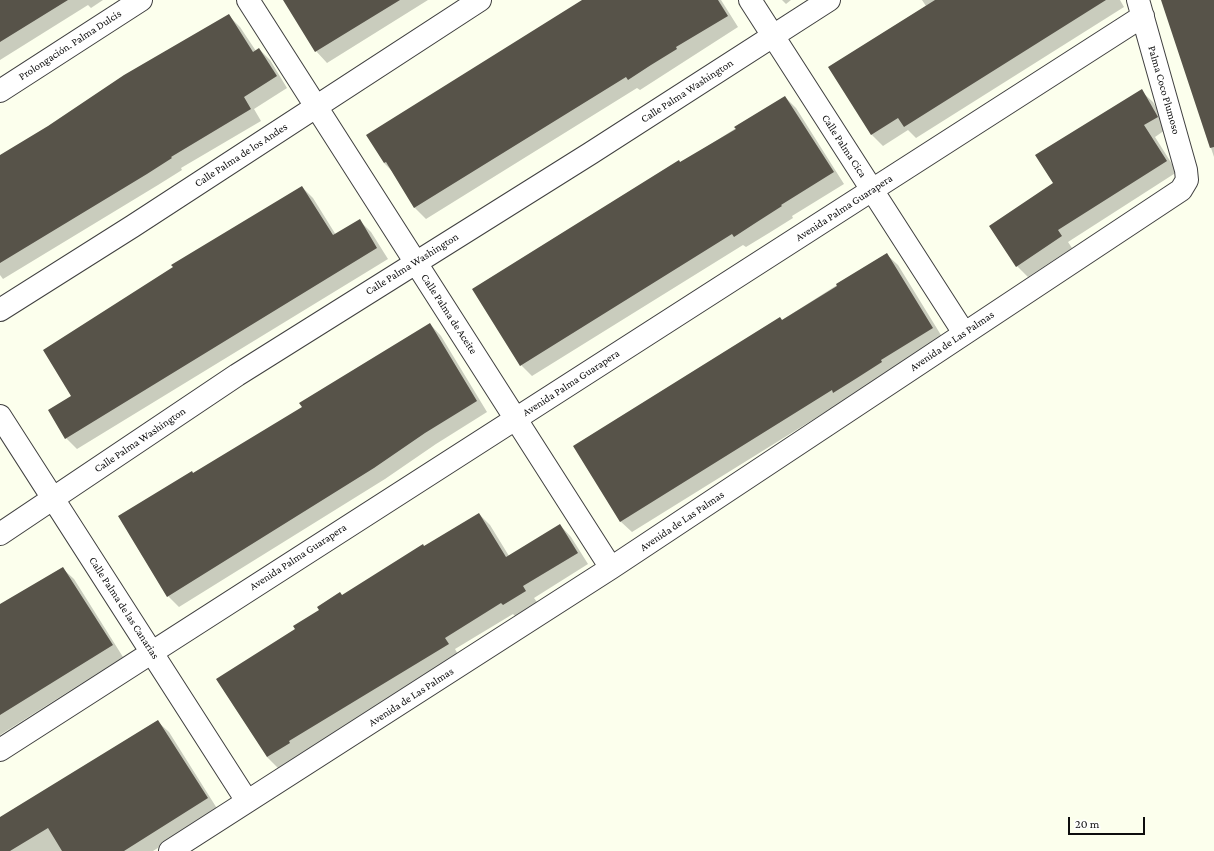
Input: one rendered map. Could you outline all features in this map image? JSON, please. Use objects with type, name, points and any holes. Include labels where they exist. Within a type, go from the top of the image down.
[{"type":"street","name":"Prolongación. Palma Dulcis","points":[[0,91],[141,0]]},
{"type":"street","name":"Calle Palma de Aceite","points":[[248,0],[611,568]]},
{"type":"street","name":"Calle Palma de los Andes","points":[[0,310],[133,226],[480,0]]},
{"type":"street","name":"Calle Palma Cica","points":[[750,0],[964,333]]},
{"type":"street","name":"Calle Palma Washington","points":[[0,534],[237,375],[591,153],[829,0]]},
{"type":"street","name":"Palma Coco Plumoso","points":[[1140,8],[1186,170],[1187,180]]},
{"type":"street","name":"Avenida Palma Guarapera","points":[[0,750],[873,191],[1012,98],[1140,8]]},
{"type":"street","name":"Avenida de Las Palmas","points":[[170,851],[611,568],[1181,190],[1187,180]]},
{"type":"street","name":"Calle Palma de las Canarias","points":[[0,416],[247,801]]},
{"type":"building","points":[[0,0],[68,0],[0,42]]},
{"type":"building","points":[[283,0],[400,0],[315,52]]},
{"type":"building","points":[[582,0],[718,0],[728,16],[676,47],[677,49],[628,80],[626,77],[414,208],[386,162],[384,163],[366,135]]},
{"type":"building","points":[[935,0],[1106,0],[904,127],[898,118],[871,135],[828,67]]},
{"type":"building","points":[[1161,0],[1214,0],[1214,147],[1210,148]]},
{"type":"building","points":[[229,14],[253,52],[259,48],[277,76],[244,97],[251,109],[0,263],[0,155],[48,126],[124,75]]},
{"type":"building","points":[[1142,89],[1158,117],[1144,125],[1167,161],[1058,230],[1062,236],[1016,267],[989,226],[1053,183],[1035,155]]},
{"type":"building","points":[[785,96],[834,172],[781,205],[782,206],[734,237],[732,234],[520,366],[472,289],[679,160],[680,162],[736,129],[734,127]]},
{"type":"building","points":[[302,186],[333,235],[360,219],[377,248],[65,439],[48,410],[71,396],[43,350],[173,267],[171,265]]},
{"type":"building","points":[[887,253],[933,328],[881,360],[882,362],[833,393],[832,390],[620,522],[573,446],[780,317],[782,320],[837,286],[836,284]]},
{"type":"building","points":[[430,323],[477,401],[425,433],[374,468],[167,597],[118,516],[192,471],[193,473],[302,407],[299,403]]},
{"type":"building","points":[[479,513],[506,557],[560,524],[578,553],[523,586],[526,591],[503,605],[501,603],[445,638],[449,644],[289,741],[290,743],[267,757],[216,679],[295,629],[293,626],[319,610],[317,607],[340,592],[342,595],[423,544],[424,546]]},
{"type":"building","points":[[63,567],[113,645],[0,715],[0,604]]},
{"type":"building","points":[[158,720],[208,798],[124,851],[62,851],[48,828],[10,851],[0,851],[0,817]]}]
